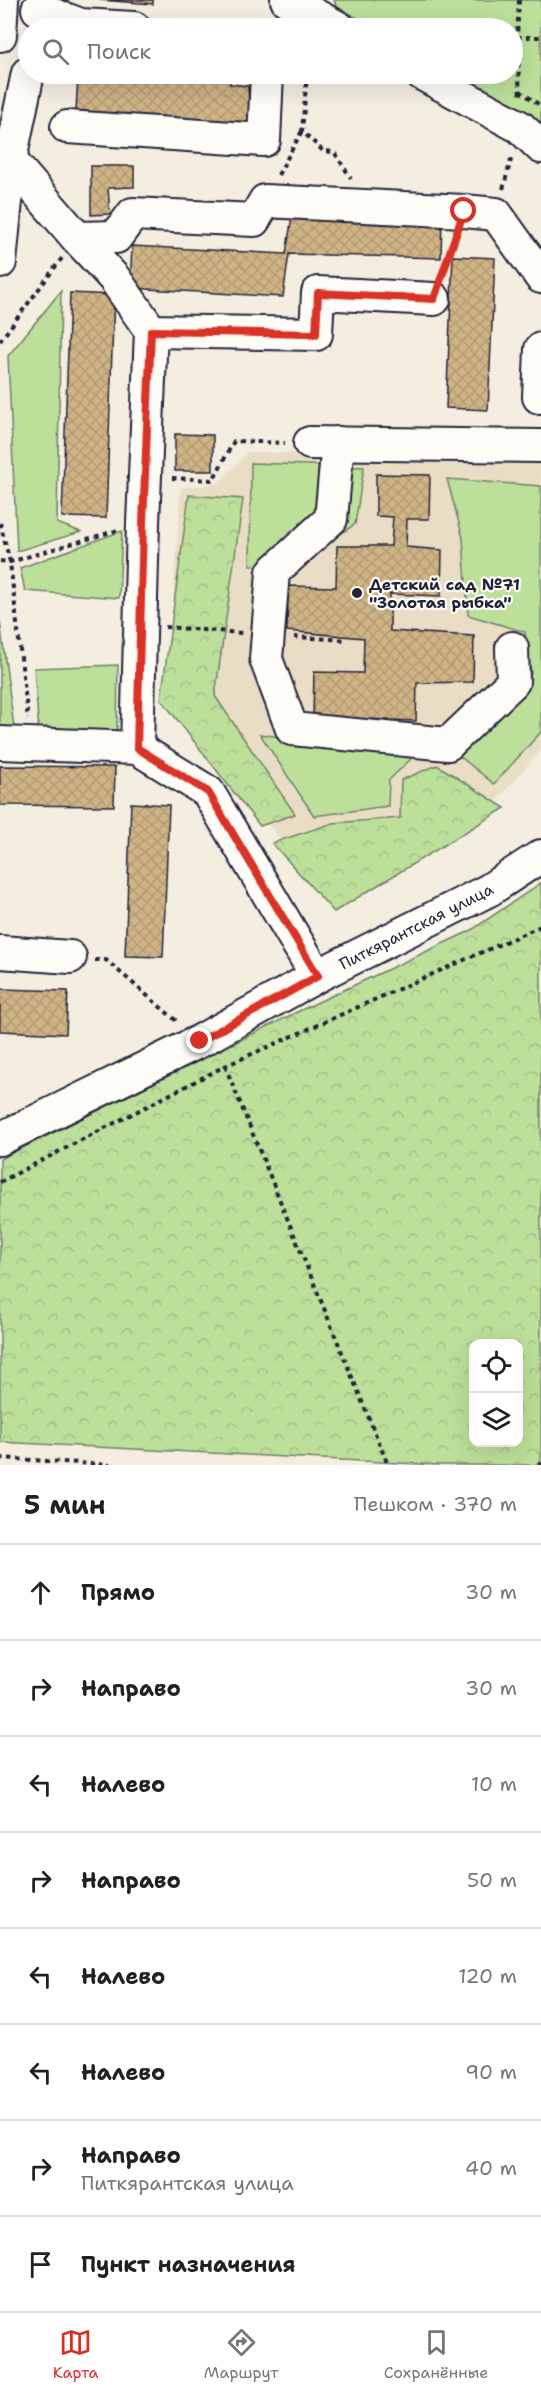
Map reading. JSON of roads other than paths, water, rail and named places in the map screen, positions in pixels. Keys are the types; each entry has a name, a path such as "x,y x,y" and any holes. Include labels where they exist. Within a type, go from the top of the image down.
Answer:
{"street":[{"path":"0,35 2,0"},
{"path":"292,1 322,18"},
{"path":"38,12 58,18"},
{"path":"0,54 18,55"},
{"path":"0,262 10,160 26,84"},
{"path":"67,127 264,140 267,84"},
{"path":"443,84 534,127"},
{"path":"10,160 114,278 151,331 137,748"},
{"path":"77,238 116,237 133,214 254,220 265,201 464,211 496,214 541,277"},
{"path":"151,331 316,334 318,293 434,299"},
{"path":"539,398 541,349"},
{"path":"512,648 513,682 448,744 292,729 266,659 273,572 331,519 324,443 541,446"},
{"path":"0,743 137,748 208,792 318,976"},
{"name":"Питкярантская улица","path":"0,1139 200,1041 318,976 489,890 541,856"},
{"path":"0,952 70,957"}],"place":[{"name":"Детский сад №71 \"Золотая рыбка\"","path":"357,593"}]}
